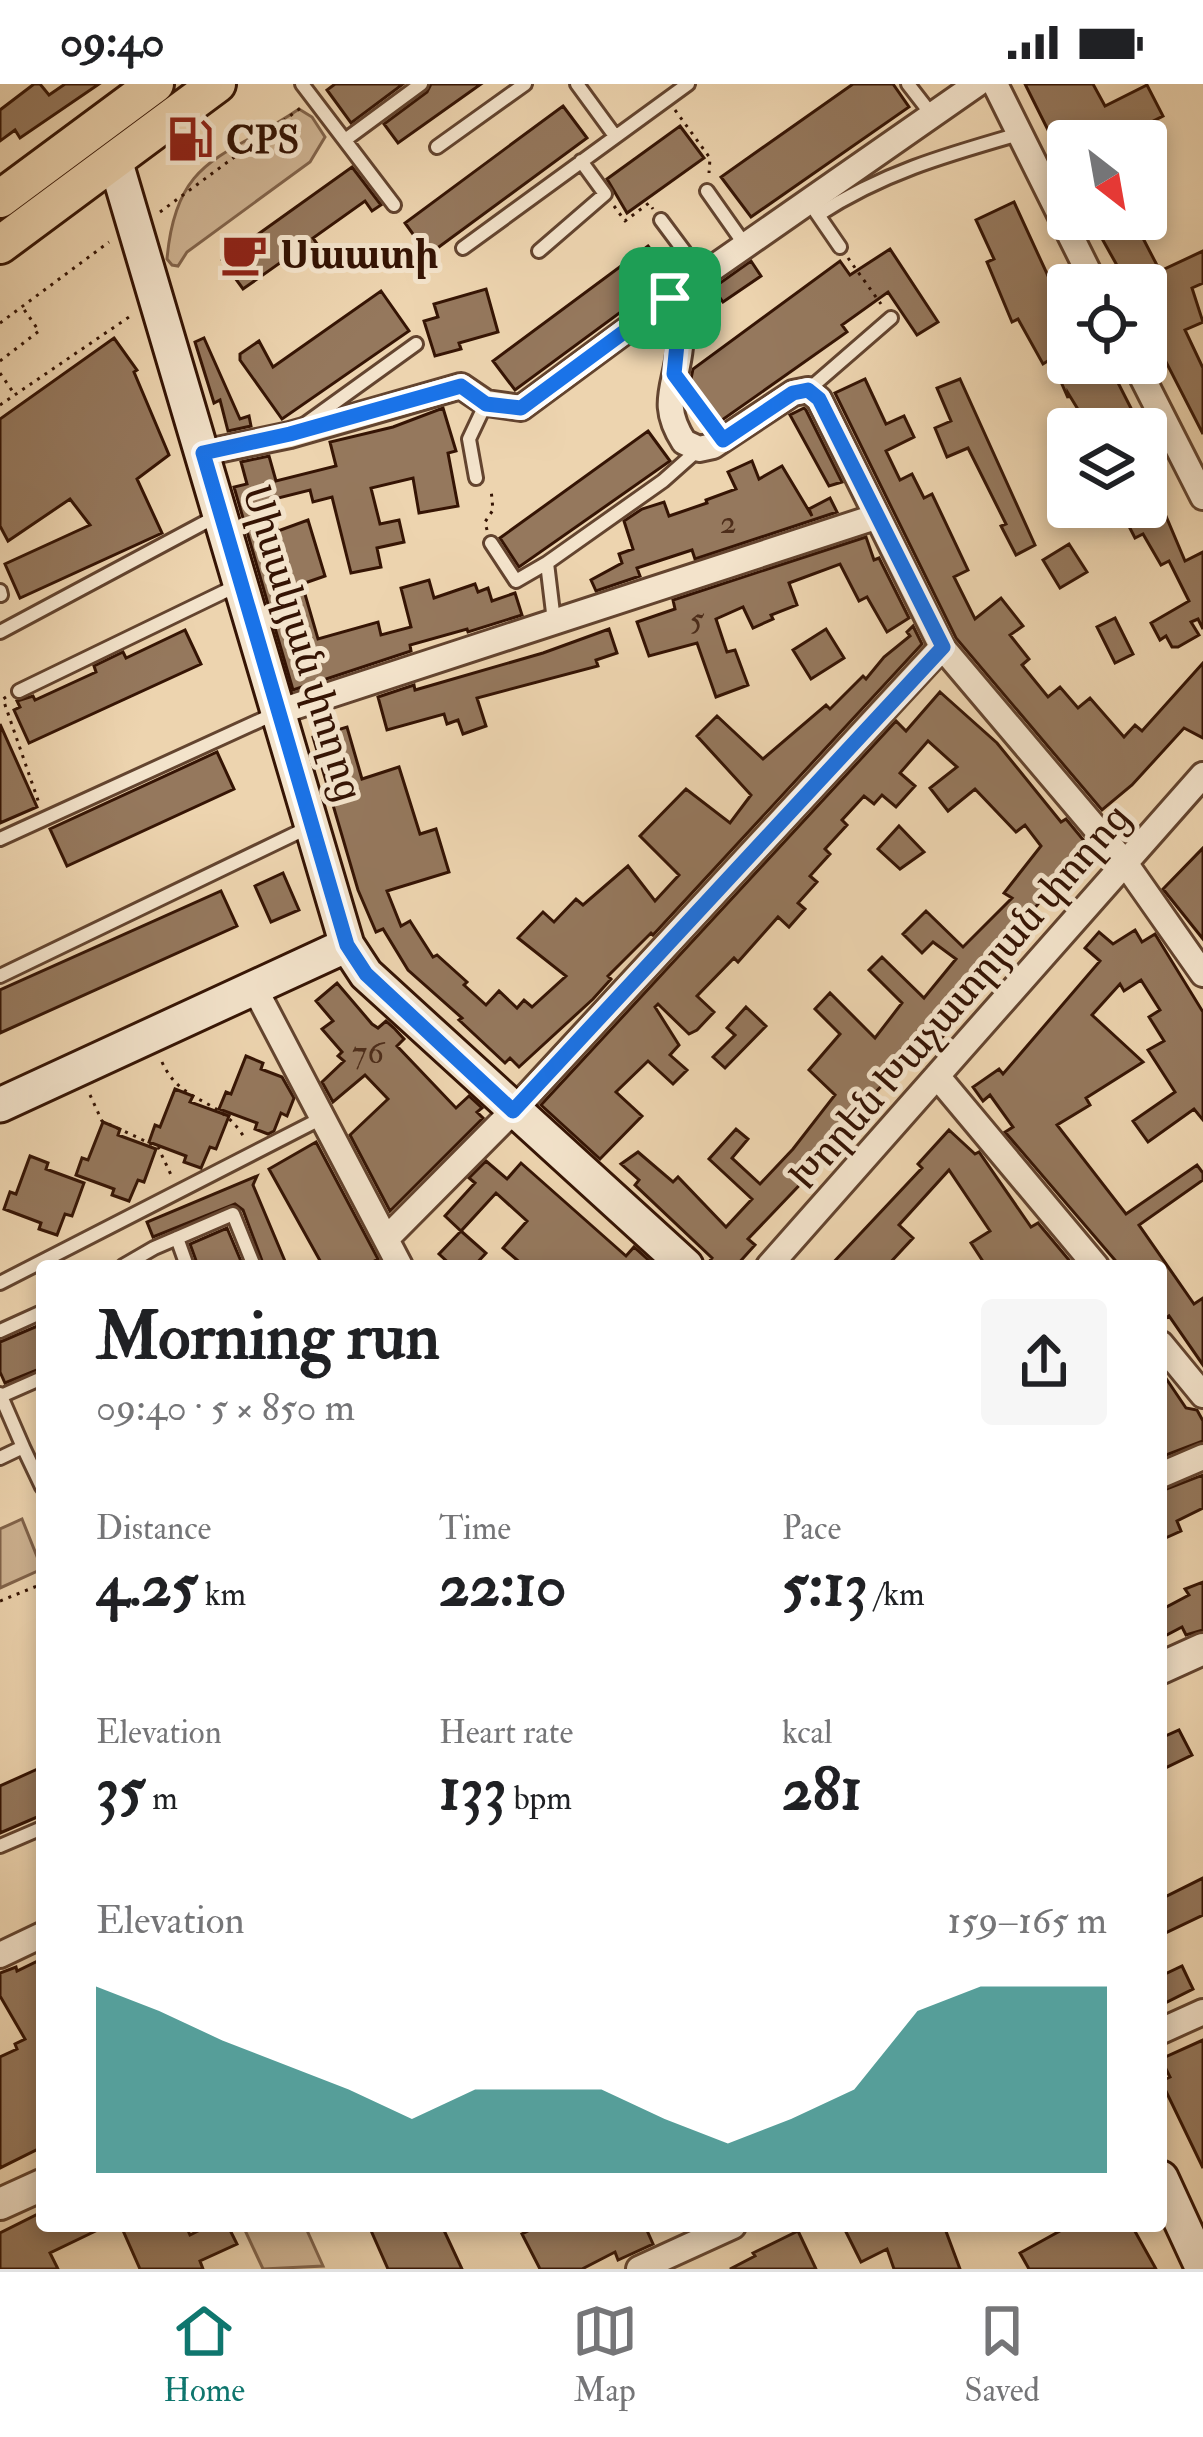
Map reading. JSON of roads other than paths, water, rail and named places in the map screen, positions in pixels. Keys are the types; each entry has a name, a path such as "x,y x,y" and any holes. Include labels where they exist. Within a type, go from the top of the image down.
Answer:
{"main road":[{"path":"0,199 155,84"},
{"path":"0,245 217,84"},
{"name":"Սիսակյան փողոց","path":"115,160 347,945"},
{"path":"3,1095 347,945 366,974 679,1260"},
{"path":"1167,2191 1203,2269"}],"street":[{"path":"203,453 461,386 486,404 521,408 745,245 813,208 977,84"},
{"path":"995,84 1085,264"},
{"path":"670,298 679,324 668,406 684,442 711,444 793,393 814,394 943,647 1125,862 1203,974"},
{"path":"1146,384 1203,497"},
{"path":"280,711 875,517"},
{"path":"386,1239 513,1111 943,647"},
{"name":"Խորեն Խաչատրյան փողոց","path":"774,1260 1203,775"},
{"path":"255,988 397,1260"},
{"path":"937,1076 1091,1260"},
{"path":"1167,1351 1203,1395"},
{"path":"1167,1472 1203,1457"},
{"path":"1167,1665 1203,1649"},
{"path":"0,1955 36,1938"},
{"path":"1167,2028 1203,2012"},
{"path":"0,2204 36,2188"},
{"path":"639,2269 720,2232"}],"lane":[{"path":"302,84 394,205"},
{"path":"345,140 421,84"},
{"path":"437,147 525,84"},
{"path":"578,84 615,136"},
{"path":"463,248 688,84"},
{"path":"908,84 932,115"},
{"path":"840,247 813,208 931,160 1019,134"},
{"path":"539,250 605,194 581,161"},
{"path":"707,190 745,245"},
{"path":"661,220 702,275"},
{"path":"814,394 891,318"},
{"path":"290,434 416,344"},
{"path":"476,478 469,439 486,404"},
{"path":"490,543 516,581 711,444"},
{"path":"0,632 221,513"},
{"path":"547,563 554,622"},
{"path":"19,691 242,583"},
{"path":"0,839 280,711"},
{"path":"0,976 314,824"},
{"path":"45,1260 323,1117"},
{"path":"135,1260 233,1214 252,1260"},
{"path":"177,1238 185,1260"},
{"path":"0,1283 36,1265"},
{"path":"0,1331 36,1315"},
{"path":"36,1380 0,1395 36,1475"},
{"path":"0,1458 23,1448"},
{"path":"0,1846 36,1831"}],"place":[{"name":"CPS","path":"190,139"},
{"name":"Սաատի","path":"244,254"}]}
